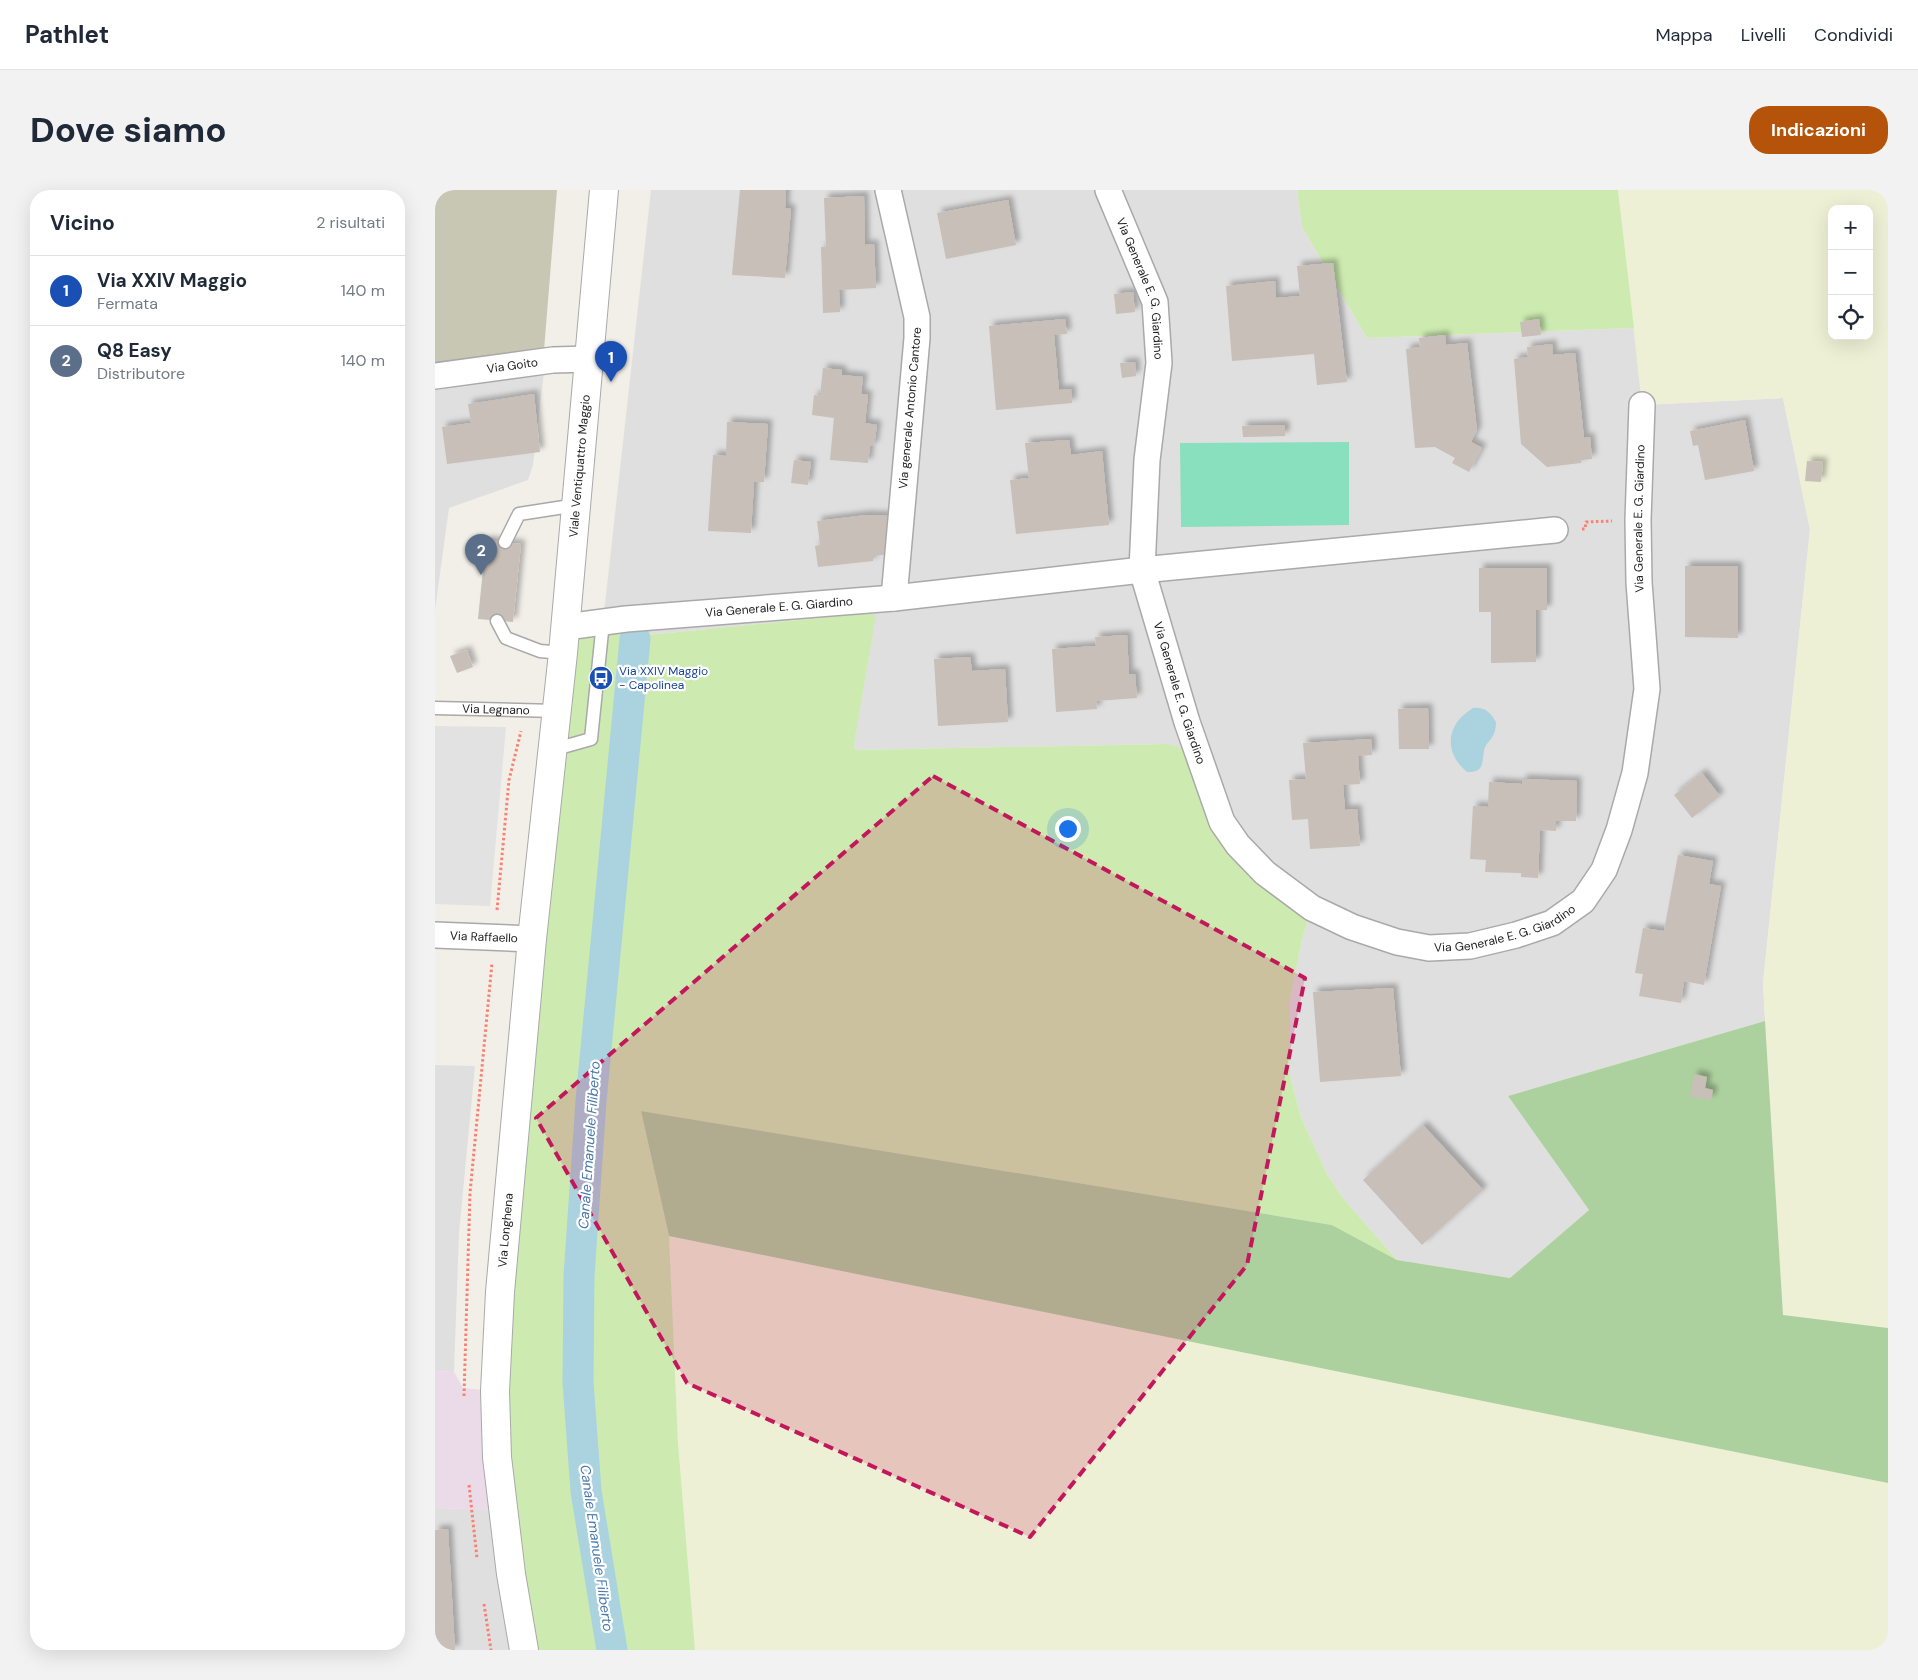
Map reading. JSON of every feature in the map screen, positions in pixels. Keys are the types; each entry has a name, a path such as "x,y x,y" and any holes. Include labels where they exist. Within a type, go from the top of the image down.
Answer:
{"street":[{"name":"Viale Ventiquattro Maggio","path":"552,750 577,506 604,190"},
{"name":"Via generale Antonio Cantore","path":"888,190 917,316 917,338 894,598"},
{"name":"Via Generale E. G. Giardino","path":"1108,190 1155,302 1159,363 1147,460 1142,570 1187,722 1222,822 1238,845 1265,873 1312,908 1352,927 1397,942 1429,948 1470,946 1515,935 1552,923 1583,901 1604,870 1619,830 1635,773 1647,689 1639,582 1638,520 1642,405"},
{"name":"Via Goito","path":"435,376 553,360 589,359"},
{"name":"Via Generale E. G. Giardino","path":"564,640 603,622 894,598 1142,570 1555,530"},
{"name":"Via Longhena","path":"524,1650 497,1457 495,1392 500,1292 532,938 552,750"},
{"name":"Via Raffaello","path":"435,935 532,938"}],"lane":[{"path":"505,542 519,514 577,506"},
{"path":"497,621 506,638 540,651 564,640"},
{"path":"552,750 591,739 603,622"},
{"name":"Via Legnano","path":"435,708 556,711"}],"path":[{"path":"1555,530 1585,529 1585,522 1638,520"},
{"path":"497,912 509,780 527,710"}],"highlighted area":[{"path":"933,776 1305,978 1247,1265 1030,1537 687,1383 536,1118"}],"shaded area":[{"path":"435,190 557,190 544,350 435,364"},
{"path":"651,190 1297,190 1302,227 1367,338 1634,328 1642,405 1783,398 1810,529 1763,983 1765,1021 1508,1096 1589,1210 1510,1278 1397,1260 1342,1197 1327,1174 1301,1117 1290,1076 1290,999 1302,940 1312,908 1265,873 1167,744 855,750 854,745 875,615 869,613 648,635 626,619 603,622"},
{"path":"1618,190 1888,190 1888,1328 1783,1316 1763,983 1810,530 1783,398 1642,405"},
{"path":"544,372 533,465 528,480 449,508 435,610 435,387"},
{"path":"435,726 506,727 490,906 435,904"},
{"path":"435,1065 475,1066 459,1233 454,1372 435,1371"},
{"path":"669,1236 1888,1483 1888,1650 695,1650 678,1443"},
{"path":"435,1371 454,1372 463,1388 495,1391 503,1510 435,1508"},
{"path":"435,1508 503,1510 524,1650 435,1650"}],"green space":[{"path":"1297,190 1618,190 1634,328 1367,338 1302,227"},
{"path":"1349,442 1349,525 1181,527 1180,443"},
{"path":"869,613 876,615 854,745 855,750 1167,744 1198,752 1222,822 1312,908 1302,940 1290,999 1290,1076 1301,1117 1327,1174 1342,1197 1397,1260 1332,1225 641,1111 669,1236 678,1443 695,1650 524,1650 497,1457 566,627 626,619 648,635"},
{"path":"1765,1021 1783,1315 1888,1328 1888,1483 669,1236 641,1111 1332,1225 1397,1260 1510,1278 1589,1210 1508,1096"}],"water":[{"path":"1473,708 1481,708 1489,713 1496,722 1496,728 1485,747 1481,766 1477,771 1467,772 1454,756 1451,738 1457,722"}],"building":[{"path":"740,190 786,190 785,208 791,209 785,278 732,275"},
{"path":"864,196 865,245 874,244 876,288 839,290 840,312 823,313 821,247 826,247 824,198"},
{"path":"1008,200 1016,245 946,259 937,213"},
{"path":"1333,263 1347,382 1317,385 1314,354 1232,361 1226,286 1275,281 1276,298 1300,296 1297,266"},
{"path":"1133,292 1135,312 1116,314 1114,294"},
{"path":"1065,319 1067,334 1054,335 1059,390 1071,389 1072,403 996,410 989,326"},
{"path":"1539,319 1541,335 1522,337 1520,322"},
{"path":"1445,335 1446,345 1467,343 1477,430 1471,442 1482,448 1469,472 1452,463 1455,458 1435,447 1415,448 1406,349 1420,347 1419,338"},
{"path":"1552,344 1553,355 1575,353 1584,438 1590,437 1592,459 1581,460 1581,463 1547,467 1521,444 1514,359 1528,357 1527,347"},
{"path":"1135,362 1136,376 1122,378 1120,363"},
{"path":"823,368 842,370 842,375 863,377 861,394 868,395 865,423 877,425 874,446 870,446 868,463 830,460 834,418 812,415 814,395 820,396"},
{"path":"534,394 540,452 447,464 442,427 471,423 468,404"},
{"path":"1745,420 1754,471 1705,480 1698,445 1693,446 1690,431"},
{"path":"727,422 768,424 764,482 754,482 751,533 708,531 713,455 726,456"},
{"path":"1285,425 1285,436 1243,437 1242,426"},
{"path":"1069,440 1071,455 1102,451 1109,525 1016,534 1010,480 1029,478 1025,443"},
{"path":"794,460 811,462 808,485 791,483"},
{"path":"1807,461 1823,462 1821,482 1805,481"},
{"path":"866,515 893,516 893,554 873,556 873,561 818,567 815,546 820,545 817,521"},
{"path":"486,540 521,544 513,622 478,619"},
{"path":"1685,566 1738,566 1738,638 1685,637"},
{"path":"1479,568 1547,568 1547,610 1536,610 1536,662 1491,663 1491,612 1479,612"},
{"path":"1127,635 1129,674 1135,674 1137,698 1096,701 1097,709 1056,712 1052,649 1096,646 1095,637"},
{"path":"467,650 473,667 457,673 450,656"},
{"path":"970,657 972,671 1005,669 1008,722 938,726 934,659"},
{"path":"1428,708 1429,749 1399,749 1398,709"},
{"path":"1371,739 1372,755 1358,756 1360,784 1343,785 1345,810 1357,809 1360,846 1310,849 1308,819 1292,820 1289,780 1306,779 1303,743"},
{"path":"1702,773 1720,796 1692,818 1674,795"},
{"path":"1522,779 1577,781 1576,821 1556,821 1556,831 1540,830 1538,878 1521,877 1521,873 1485,872 1486,860 1470,859 1473,806 1488,807 1489,782 1522,784"},
{"path":"1678,855 1713,861 1709,884 1721,886 1704,985 1684,981 1681,1003 1639,996 1643,974 1635,973 1643,928 1664,931"},
{"path":"1393,988 1401,1076 1320,1082 1313,992"},
{"path":"1694,1074 1707,1077 1705,1088 1713,1090 1711,1100 1690,1096"},
{"path":"1423,1125 1483,1190 1422,1245 1363,1180"},
{"path":"448,1529 455,1650 435,1650 435,1530"}],"waterway":[{"name":"Canale Emanuele Filiberto","path":"612,1650 586,1491 578,1382 579,1276 591,1101 635,639"}],"place":[{"name":"Via XXIV Maggio","path":"611,382"},
{"name":"Q8 Easy","path":"481,575"},
{"name":"Via XXIV Maggio - Capolinea","path":"601,678"}]}
